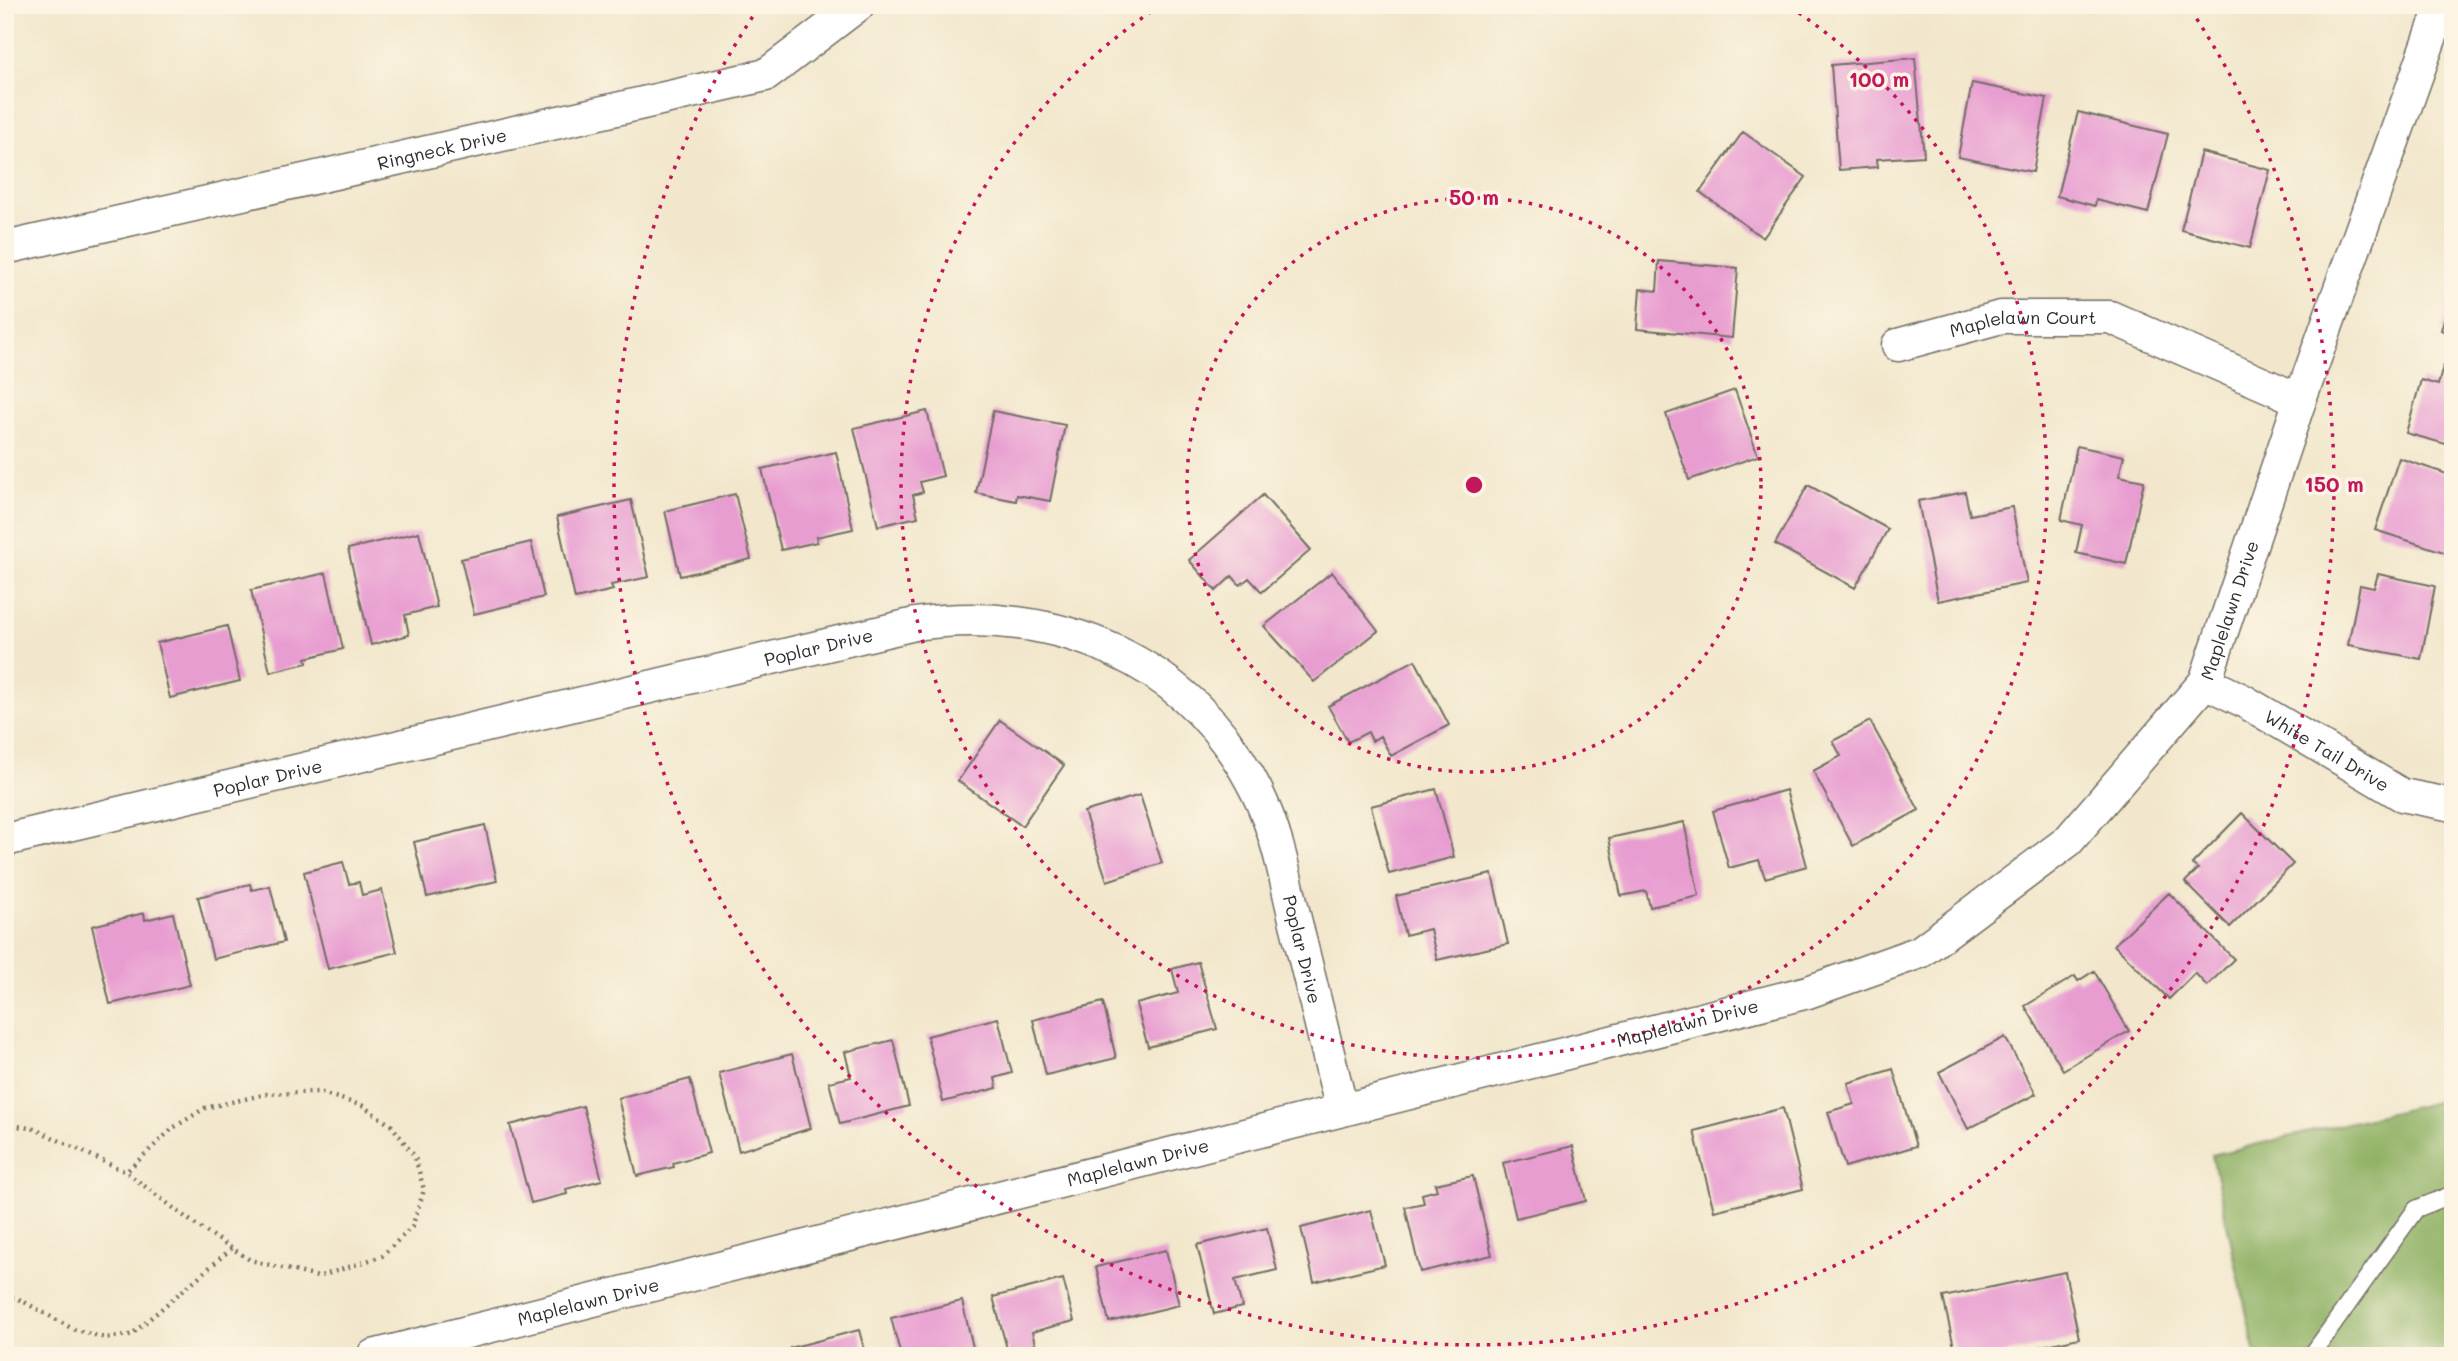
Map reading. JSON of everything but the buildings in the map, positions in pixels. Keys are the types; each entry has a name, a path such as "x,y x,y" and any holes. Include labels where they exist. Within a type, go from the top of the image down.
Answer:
{"street":[{"name":"Ringneck Drive","path":"5,248 766,75 858,5"},
{"name":"Maplelawn Drive","path":"373,1356 1808,992 1920,952 2068,841 2205,682 2300,400 2442,5"},
{"name":"Maplelawn Court","path":"1898,345 2001,317 2110,317 2300,400"},
{"name":"Poplar Drive","path":"5,841 915,624 988,619 1062,630 1126,656 1176,690 1201,713 1244,767 1275,838 1342,1110"},
{"name":"White Tail Drive","path":"2205,682 2244,701 2402,795 2453,805"}],"lane":[{"path":"2311,1356 2416,1209 2453,1194"}],"path":[{"path":"5,907 8,891"},
{"path":"5,1124 35,1129 126,1172 250,1260 318,1276 382,1256 412,1227 424,1190 415,1157 392,1126 363,1106 319,1092 267,1094 205,1108 173,1128 126,1172"},
{"path":"5,1297 17,1298 73,1329 105,1338 131,1335 232,1248"}],"green space":[{"path":"2453,1098 2453,1356 2256,1356 2212,1155"}]}
